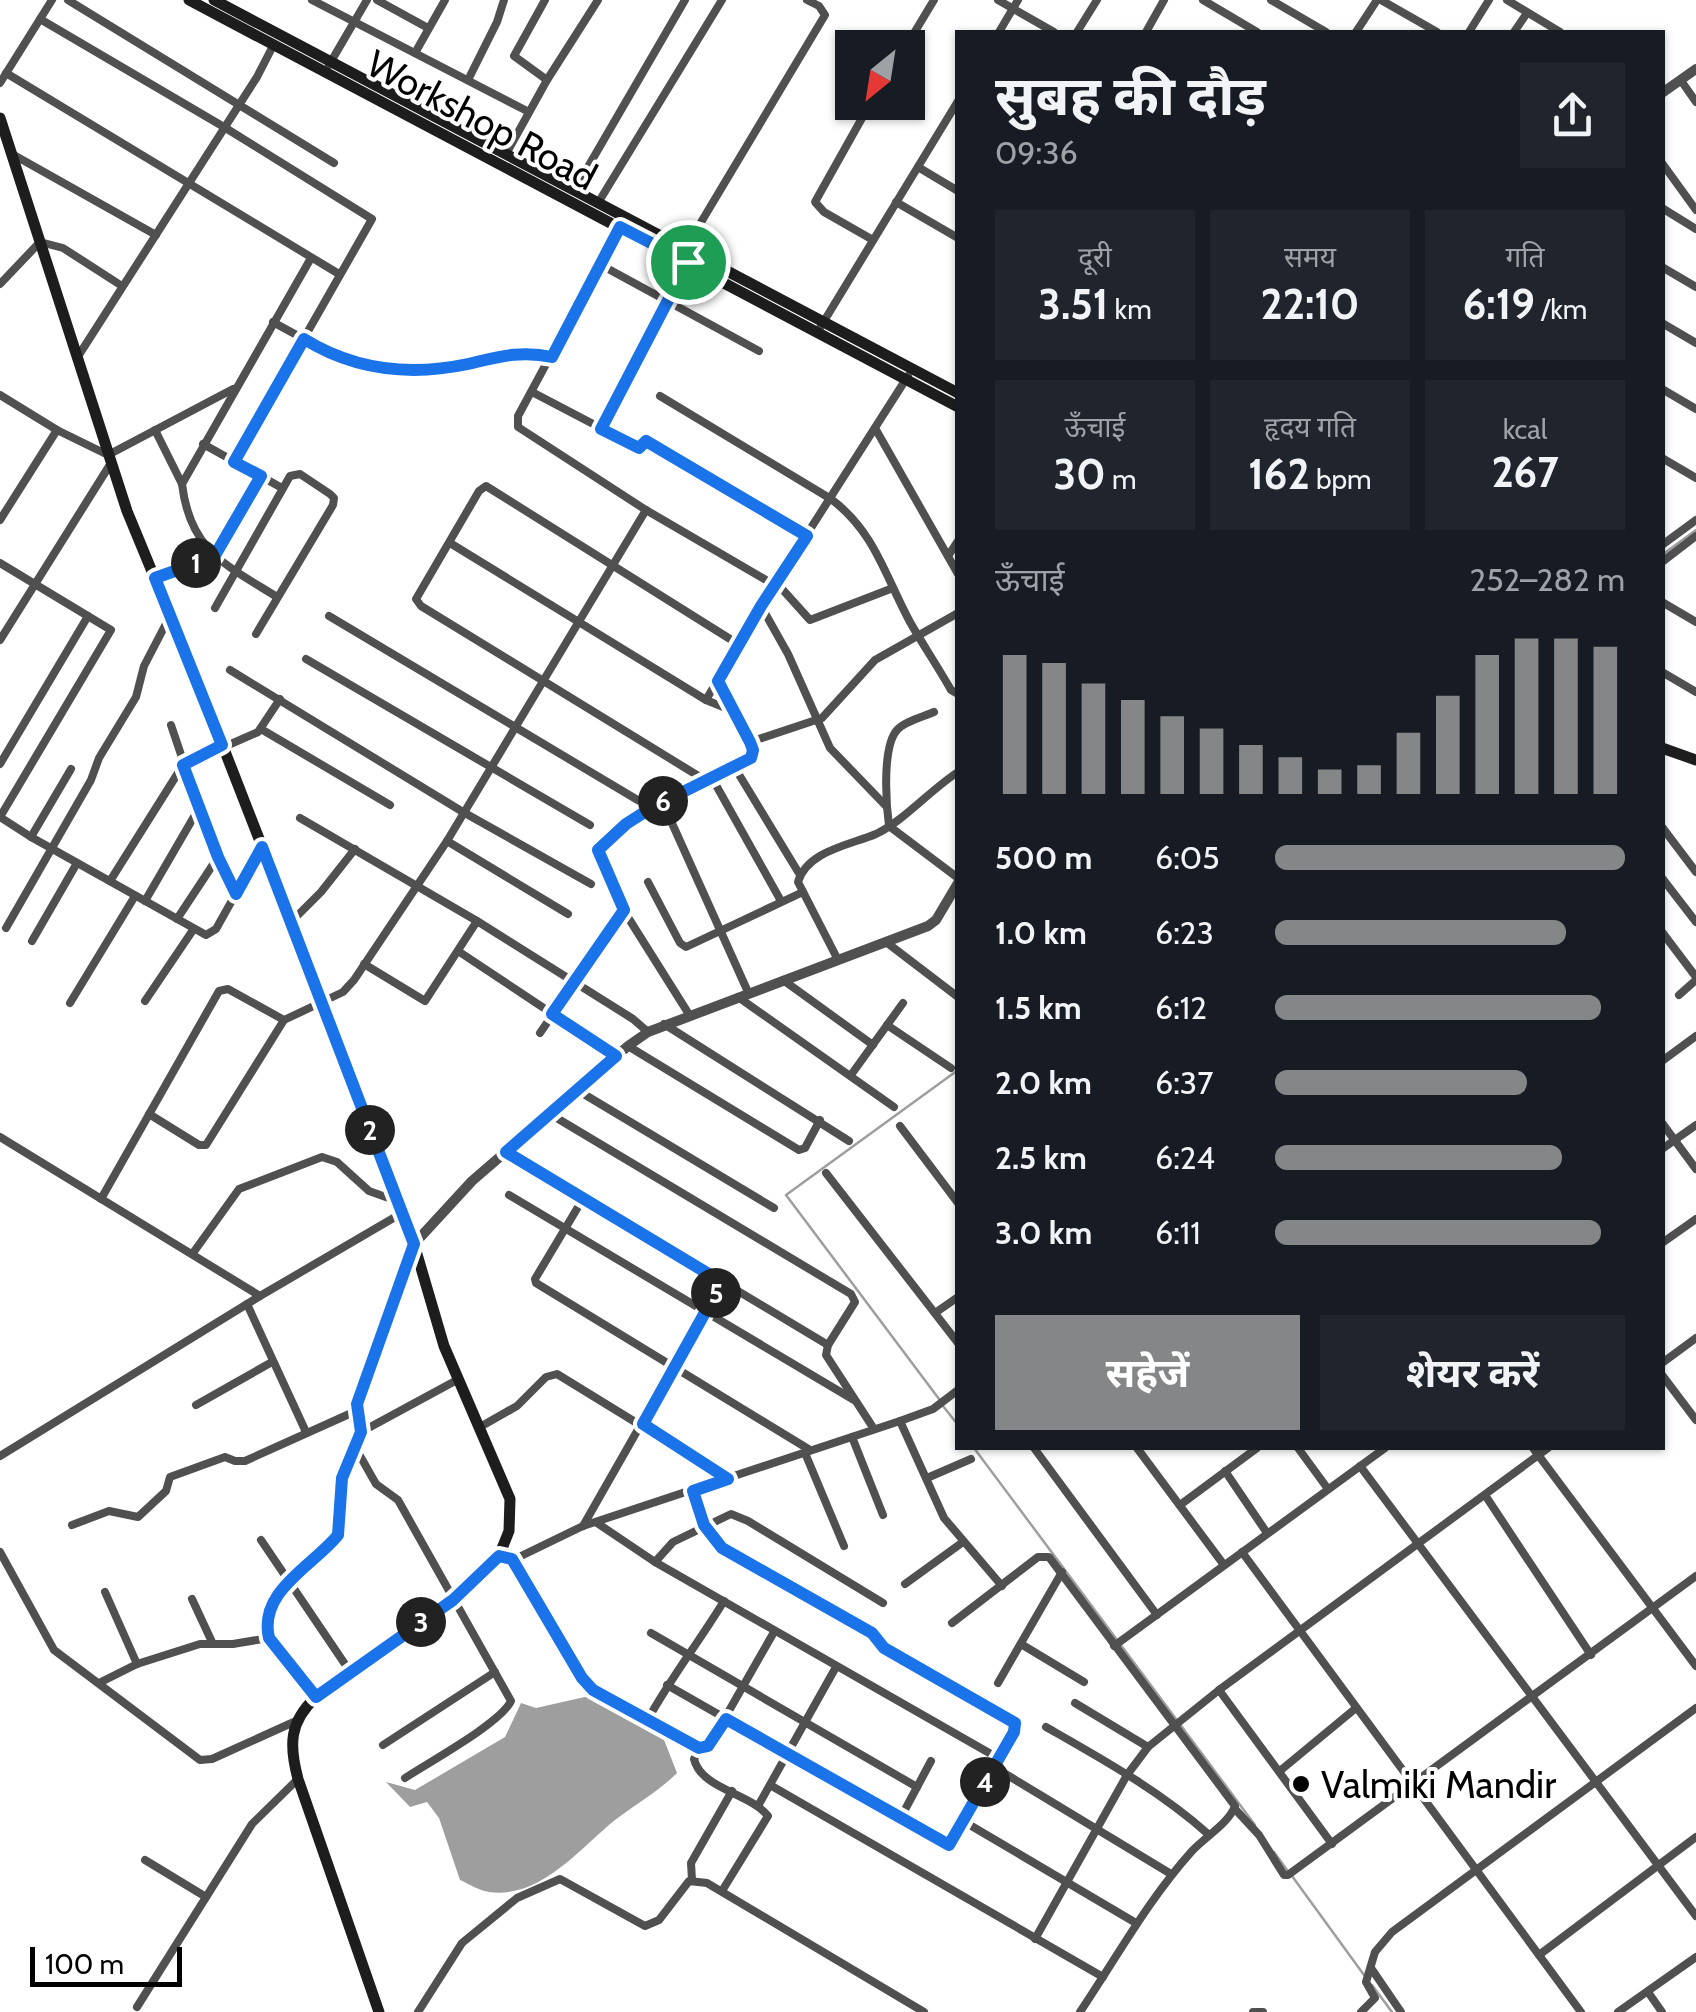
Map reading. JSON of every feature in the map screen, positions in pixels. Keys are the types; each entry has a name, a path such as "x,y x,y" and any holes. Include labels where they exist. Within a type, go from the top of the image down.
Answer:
{"main road":[{"name":"Workshop Road","path":"190,0 506,154 909,373 955,405"},
{"name":"Workshop Road","path":"214,0 620,227 687,255"},
{"path":"0,118 110,459 414,1244 421,1277 457,1380 510,1498 505,1557 453,1600 316,1697 296,1720 291,1746 298,1779 379,2012"},
{"name":"Workshop Road","path":"909,373 955,391"},
{"path":"1665,749 1696,760"}],"street":[{"path":"0,82 52,0"},
{"path":"68,0 334,163"},
{"path":"312,0 529,112"},
{"path":"328,67 366,0"},
{"path":"378,0 428,28"},
{"path":"414,53 444,0"},
{"path":"468,80 504,0"},
{"path":"545,0 514,56 547,80"},
{"path":"506,154 598,0"},
{"path":"574,191 685,0"},
{"path":"598,203 722,0"},
{"path":"601,429 668,302 687,255 825,15 808,0"},
{"path":"916,30 934,0"},
{"path":"998,0 1016,4 1051,30"},
{"path":"1079,30 1097,0"},
{"path":"1147,30 1164,0"},
{"path":"1203,0 1254,30"},
{"path":"1271,0 1323,30"},
{"path":"1357,30 1379,0 1433,30"},
{"path":"1470,30 1489,0"},
{"path":"1507,0 1557,30"},
{"path":"1000,30 1016,4"},
{"path":"1515,30 1527,12"},
{"path":"40,19 372,219 234,462"},
{"path":"76,359 241,103 274,44"},
{"path":"1665,91 1696,69"},
{"path":"6,73 339,274"},
{"path":"1682,82 1696,102"},
{"path":"821,326 955,106"},
{"path":"861,120 816,202 824,212 873,240"},
{"path":"10,153 156,236"},
{"path":"1665,166 1696,210"},
{"path":"918,167 955,189"},
{"path":"896,202 955,234"},
{"path":"1665,210 1696,229"},
{"path":"620,227 518,416 518,427 646,510 789,595 812,621 894,588"},
{"path":"0,284 40,242 62,248 122,286"},
{"path":"182,484 311,258"},
{"path":"0,263 12,271"},
{"path":"601,265 759,351"},
{"path":"1665,269 1696,287"},
{"path":"273,322 336,357 401,371 440,369 520,352 552,357"},
{"path":"1665,325 1696,343"},
{"path":"706,700 909,373"},
{"path":"0,640 110,459 234,388"},
{"path":"1665,391 1696,410"},
{"path":"532,392 639,448 646,441 807,536"},
{"path":"660,396 831,499 855,518 918,634 955,692"},
{"path":"1,398 110,459"},
{"path":"875,428 955,569"},
{"path":"0,520 57,430"},
{"path":"155,430 182,484 204,546 214,557 278,598"},
{"path":"203,444 282,488"},
{"path":"1665,460 1696,478"},
{"path":"215,608 294,473 334,498 256,634"},
{"path":"155,578 214,557 261,476"},
{"path":"738,644 486,486 479,491 418,594 418,602 708,779 781,901"},
{"path":"149,1114 206,1145 284,1020 344,992 447,841 646,510"},
{"path":"1665,542 1696,520"},
{"path":"1665,534 1672,538"},
{"path":"1665,560 1696,536"},
{"path":"450,543 576,623 706,700 733,711"},
{"path":"1685,545 1696,551"},
{"path":"948,556 955,546"},
{"path":"0,563 111,630 0,817 206,935 211,934 262,847"},
{"path":"1665,604 1696,622"},
{"path":"761,606 836,757 886,806"},
{"path":"750,742 827,714 874,660 955,615"},
{"path":"0,764 88,616"},
{"path":"6,928 91,780 98,758 132,706 144,666 170,616"},
{"path":"328,616 651,808"},
{"path":"306,658 590,824"},
{"path":"230,670 462,812 591,884"},
{"path":"1665,674 1696,692"},
{"path":"690,1016 624,910 598,850 626,824 662,801 751,758 750,742 718,681"},
{"path":"110,880 183,765 261,729 280,700"},
{"path":"934,712 903,726 892,739 886,806 889,826 955,879"},
{"path":"171,726 199,808 236,894"},
{"path":"261,729 390,805"},
{"path":"735,768 800,876"},
{"path":"31,838 70,769"},
{"path":"838,960 798,882 800,876 811,862 889,826 955,774"},
{"path":"662,801 743,995 894,1107"},
{"path":"145,901 199,808"},
{"path":"300,818 478,921 648,1032"},
{"path":"1665,832 1696,872"},
{"path":"447,841 568,914"},
{"path":"292,922 355,850"},
{"path":"1689,863 1696,850"},
{"path":"177,919 218,857"},
{"path":"32,941 77,863"},
{"path":"648,882 682,946 690,946 803,892"},
{"path":"1665,882 1696,922"},
{"path":"316,1697 269,1638 268,1616 288,1581 338,1535 342,1478 361,1432 356,1411 414,1244 472,1181 648,1032 936,920 955,886"},
{"path":"70,1003 135,896"},
{"path":"540,1032 624,910"},
{"path":"364,964 425,1001 478,921"},
{"path":"145,1001 193,930"},
{"path":"1665,936 1696,979 1679,995"},
{"path":"886,942 955,995"},
{"path":"458,951 616,1056"},
{"path":"783,980 873,1045"},
{"path":"102,1199 222,989 284,1020"},
{"path":"851,1075 903,1003"},
{"path":"664,1024 849,1142"},
{"path":"887,1025 951,1068"},
{"path":"1665,1059 1696,1036"},
{"path":"628,1046 800,1150 805,1148 820,1120"},
{"path":"577,1090 774,1208"},
{"path":"550,1114 851,1294 854,1306 828,1345 828,1360 874,1430"},
{"path":"1665,1148 1696,1125"},
{"path":"900,1126 955,1199"},
{"path":"1665,1127 1696,1169"},
{"path":"0,1137 260,1296"},
{"path":"506,1152 828,1345"},
{"path":"0,1456 400,1207 370,1191 337,1162 322,1157 239,1189 193,1252"},
{"path":"826,1173 955,1340"},
{"path":"509,1195 858,1403"},
{"path":"584,1197 536,1282 808,1452 844,1546"},
{"path":"1665,1241 1696,1218"},
{"path":"584,1526 722,1282"},
{"path":"935,1313 955,1300"},
{"path":"247,1304 306,1432"},
{"path":"1665,1361 1696,1338"},
{"path":"196,1405 272,1362"},
{"path":"480,1428 517,1406 546,1377 557,1374 728,1479"},
{"path":"1665,1379 1696,1420"},
{"path":"361,1432 457,1380"},
{"path":"774,1632 726,1719 708,1746 699,1748 586,1683 505,1557 584,1526 900,1421 942,1403 955,1392"},
{"path":"72,1525 109,1512 138,1517 165,1493 169,1478 225,1457 245,1461 356,1411"},
{"path":"900,1421 944,1518 1002,1586"},
{"path":"852,1437 883,1514"},
{"path":"356,1447 376,1484 398,1500 510,1699 510,1706 405,1778"},
{"path":"1035,1450 1157,1615"},
{"path":"1138,1450 1224,1565"},
{"path":"1180,1506 1254,1450"},
{"path":"1299,1450 1328,1489"},
{"path":"1366,1450 1372,1458"},
{"path":"1117,1644 1382,1450"},
{"path":"1035,1939 1127,1775 1148,1747 1299,1630 1485,1495 1536,1451 1696,1666"},
{"path":"927,1478 971,1459"},
{"path":"1360,1466 1696,1916"},
{"path":"1225,1471 1268,1533"},
{"path":"667,1686 947,1845 1016,1727 1012,1719 888,1650 872,1633 716,1542 704,1525 693,1491"},
{"path":"1485,1495 1590,1655"},
{"path":"655,1562 673,1542 704,1525 728,1515 741,1517 884,1603"},
{"path":"597,1523 655,1562 996,1763 1171,1874"},
{"path":"261,1540 351,1674"},
{"path":"905,1584 964,1542"},
{"path":"0,1552 48,1643 204,1761 296,1720"},
{"path":"1242,1552 1580,2012"},
{"path":"952,1624 1041,1555 1051,1559 1176,1722 1235,1809 1247,1818 1284,1875 1534,1698 1696,1576"},
{"path":"998,1683 1062,1572"},
{"path":"104,1592 137,1664"},
{"path":"192,1599 212,1642"},
{"path":"647,1720 724,1601"},
{"path":"651,1633 917,1787"},
{"path":"99,1683 137,1664 212,1642 233,1644 269,1638"},
{"path":"1021,1644 1084,1682"},
{"path":"758,1806 836,1667"},
{"path":"383,1746 495,1672"},
{"path":"1219,1690 1332,1844"},
{"path":"1075,1703 1148,1747"},
{"path":"1280,1770 1356,1708"},
{"path":"1360,2012 1376,1998 1368,1980 1375,1952 1387,1936 1696,1708"},
{"path":"1046,1727 1127,1775 1186,1814 1208,1834"},
{"path":"699,1748 694,1759 696,1769 758,1806 767,1818 722,1891"},
{"path":"900,1819 931,1761"},
{"path":"137,2008 252,1824 298,1779"},
{"path":"770,1785 1103,1977"},
{"path":"692,1880 691,1864 732,1791"},
{"path":"1080,2012 1171,1874 1235,1809"},
{"path":"964,1821 1136,1923"},
{"path":"1539,1955 1696,1837"},
{"path":"145,1860 206,1897"},
{"path":"418,2012 457,1948 517,1898 560,1880 638,1923 650,1925 659,1920 692,1880 722,1891 924,2012"},
{"path":"1618,2012 1696,1957"},
{"path":"1371,1968 1401,2012"},
{"path":"1648,1992 1662,2012"},
{"path":"1253,2012 1264,2012"}],"shaded area":[{"path":"589,1696 661,1732 677,1773 558,1869 526,1888 486,1891 460,1880 439,1818 427,1802 410,1807 386,1782 415,1790 505,1737 521,1703 536,1708"}],"waterway":[{"path":"1665,553 1696,530"},
{"path":"939,1399 786,1195 955,1072"},
{"path":"943,1406 955,1421"},
{"path":"975,1450 1255,1825"},
{"path":"1274,1852 1287,1870"},
{"path":"1292,1876 1364,1975"},
{"path":"1372,1985 1392,2012"}],"place":[{"name":"Valmiki Mandir","path":"1301,1784"}],"route":[{"path":"620,227 688,262 601,429 639,448 646,441 807,536 718,681 754,754 747,763 651,808 598,850 624,910 552,1014 616,1056 506,1152 722,1282 643,1424 728,1479 693,1491 704,1525 716,1542 872,1633 884,1648 1015,1723 1014,1732 949,1845 726,1719 708,1746 699,1748 593,1690 582,1678 512,1559 499,1556 453,1600 316,1697 267,1631 270,1609 282,1589 338,1535 342,1522 342,1478 361,1432 357,1404 414,1244 262,847 236,894 218,857 183,765 222,745 155,578 214,557 261,476 234,462 304,339 336,357 401,371 440,369 520,352 552,357 620,227"}]}
